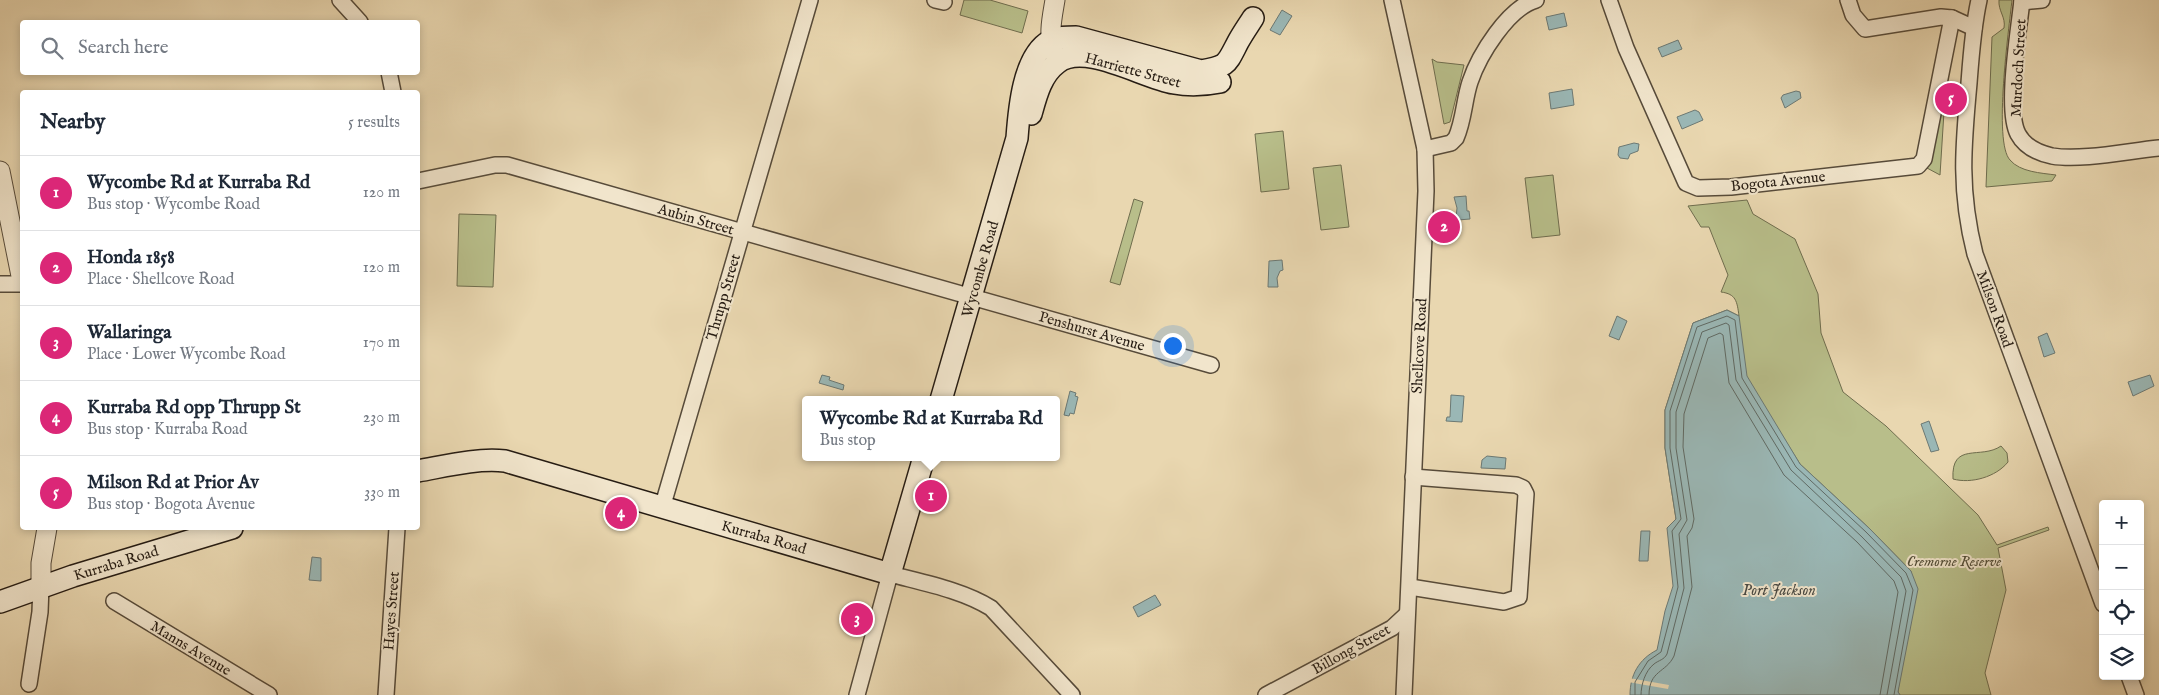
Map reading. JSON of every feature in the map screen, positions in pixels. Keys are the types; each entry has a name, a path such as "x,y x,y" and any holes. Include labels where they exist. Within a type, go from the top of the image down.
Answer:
{"main road":[{"name":"Harriette Street","path":"1050,41 1063,37 1088,39 1201,71 1218,68 1232,59 1238,42 1255,9"},
{"name":"Harriette Street","path":"1057,63 1067,58 1084,56 1175,84 1202,85 1224,81 1243,68 1252,44 1255,9"},
{"name":"Wycombe Road","path":"942,396 1017,138 1019,110 1031,64 1038,50 1050,41"},
{"name":"Wycombe Road","path":"1017,138 1029,118 1038,88 1057,63"},
{"name":"Kurraba Road","path":"420,471 476,462 505,461 890,574"},
{"path":"890,574 923,461"},
{"name":"Kurraba Road","path":"0,602 40,586 225,530"}],"street":[{"path":"340,0 358,20"},
{"name":"Thrupp Street","path":"662,508 810,0"},
{"path":"1055,0 1050,41 1057,63"},
{"name":"Shellcove Road","path":"1392,0 1426,149 1410,587 1404,695"},
{"path":"1426,149 1451,143 1456,138 1471,79 1500,26 1512,13 1536,0"},
{"name":"Bogota Avenue","path":"1609,0 1626,48 1686,183 1698,188 1741,186 1918,166 1924,159 1952,18"},
{"path":"1848,0 1856,21 1865,29 1933,18 1952,18 1974,28"},
{"name":"Milson Road","path":"1979,0 1974,28 1962,160 1968,227 1978,262 2099,593"},
{"path":"2022,1 2042,0"},
{"name":"Murdoch Street","path":"2022,1 2013,97 2014,122 2022,141 2041,153 2067,157 2159,148"},
{"path":"390,75 393,90"},
{"name":"Aubin Street","path":"420,181 495,165 507,165 972,298"},
{"path":"0,171 20,272"},
{"path":"0,284 20,282"},
{"name":"Penshurst Avenue","path":"972,298 1211,365"},
{"path":"1410,587 1504,602 1519,597 1526,494 1523,488 1516,485 1413,477"},
{"path":"29,684 40,612 41,555 47,530"},
{"name":"Hayes Street","path":"386,695 397,530"},
{"path":"856,695 890,574"},
{"name":"Kurraba Road","path":"890,574 971,598 991,608 1072,695"},
{"name":"Manns Avenue","path":"114,601 269,695"},
{"name":"Billong Street","path":"1266,695 1392,628 1407,614"},
{"path":"2130,680 2136,695"}],"green space":[{"path":"964,0 990,0 1028,11 1022,33 960,15"},
{"path":"1999,0 2012,0 2002,109 2005,149 2014,164 2031,171 2056,175 2052,181 1986,187 1992,37 2004,28"},
{"path":"1432,59 1437,62 1464,65 1450,122 1444,124"},
{"path":"1945,96 1940,175 1927,168 1940,109"},
{"path":"1283,131 1289,189 1261,192 1255,134"},
{"path":"1341,165 1349,227 1321,230 1313,168"},
{"path":"1553,175 1560,235 1532,238 1525,178"},
{"path":"1134,199 1143,202 1120,285 1110,282"},
{"name":"Cremorne Reserve","path":"1747,200 1753,214 1795,239 1818,294 1821,333 1843,392 1886,426 1978,515 1997,545 2048,527 2049,530 1998,548 2006,590 1985,673 1991,695 1900,695 1898,692 1911,571 1870,529 1800,464 1775,424 1667,528 1676,519 1665,448 1665,410 1693,323 1727,310 1739,316 1735,299 1730,294 1721,292 1728,275 1709,227 1701,227 1688,206"},
{"path":"459,214 496,215 493,287 457,286"},
{"path":"2001,446 2007,453 2008,462 1997,472 1975,480 1953,479 1954,467 1957,460 1962,456 1993,450"}],"water":[{"path":"1282,10 1292,16 1280,35 1270,30"},
{"path":"1564,13 1567,26 1549,30 1546,17"},
{"path":"1678,40 1682,49 1662,57 1658,48"},
{"path":"1572,89 1574,105 1551,109 1549,93"},
{"path":"1796,91 1800,92 1801,98 1785,108 1781,98 1783,95"},
{"path":"1695,110 1699,112 1703,120 1682,129 1677,117"},
{"path":"1634,143 1639,144 1638,151 1630,154 1628,159 1620,158 1618,155 1619,147"},
{"path":"1466,196 1467,211 1469,211 1470,219 1458,220 1456,218 1457,208 1454,197"},
{"path":"1282,260 1283,270 1280,271 1277,278 1278,287 1268,287 1269,261"},
{"name":"Port Jackson","path":"1727,310 1739,316 1747,376 1800,464 1870,529 1911,571 1918,589 1898,692 1900,695 1630,695 1630,688 1637,668 1645,658 1657,650 1665,611 1673,586 1667,528 1676,519 1665,448 1665,410 1693,323"},
{"path":"1617,316 1627,321 1619,340 1609,336"},
{"path":"2047,333 2055,353 2044,357 2038,337"},
{"path":"822,375 830,377 829,380 844,385 843,390 819,383"},
{"path":"2150,375 2154,386 2133,396 2128,382"},
{"path":"1070,391 1076,393 1075,396 1078,397 1074,414 1070,413 1069,416 1064,415"},
{"path":"1451,395 1464,396 1462,422 1446,421 1447,417 1450,417"},
{"path":"1929,421 1939,450 1931,452 1921,424"},
{"path":"1487,456 1506,458 1505,469 1481,468 1482,460"},
{"path":"1641,531 1650,531 1648,561 1639,561"},
{"path":"312,557 321,558 321,581 309,580"},
{"path":"1155,595 1161,605 1138,617 1133,607"}],"pier":[{"path":"1629,678 1669,685 1668,689 1628,682"}],"place":[{"name":"Milson Rd at Prior Av","path":"1951,99"},
{"name":"Honda 1858","path":"1444,227"},
{"name":"Wycombe Rd at Kurraba Rd","path":"931,496"},
{"name":"Kurraba Rd opp Thrupp St","path":"621,513"},
{"name":"Wallaringa","path":"857,619"}]}
